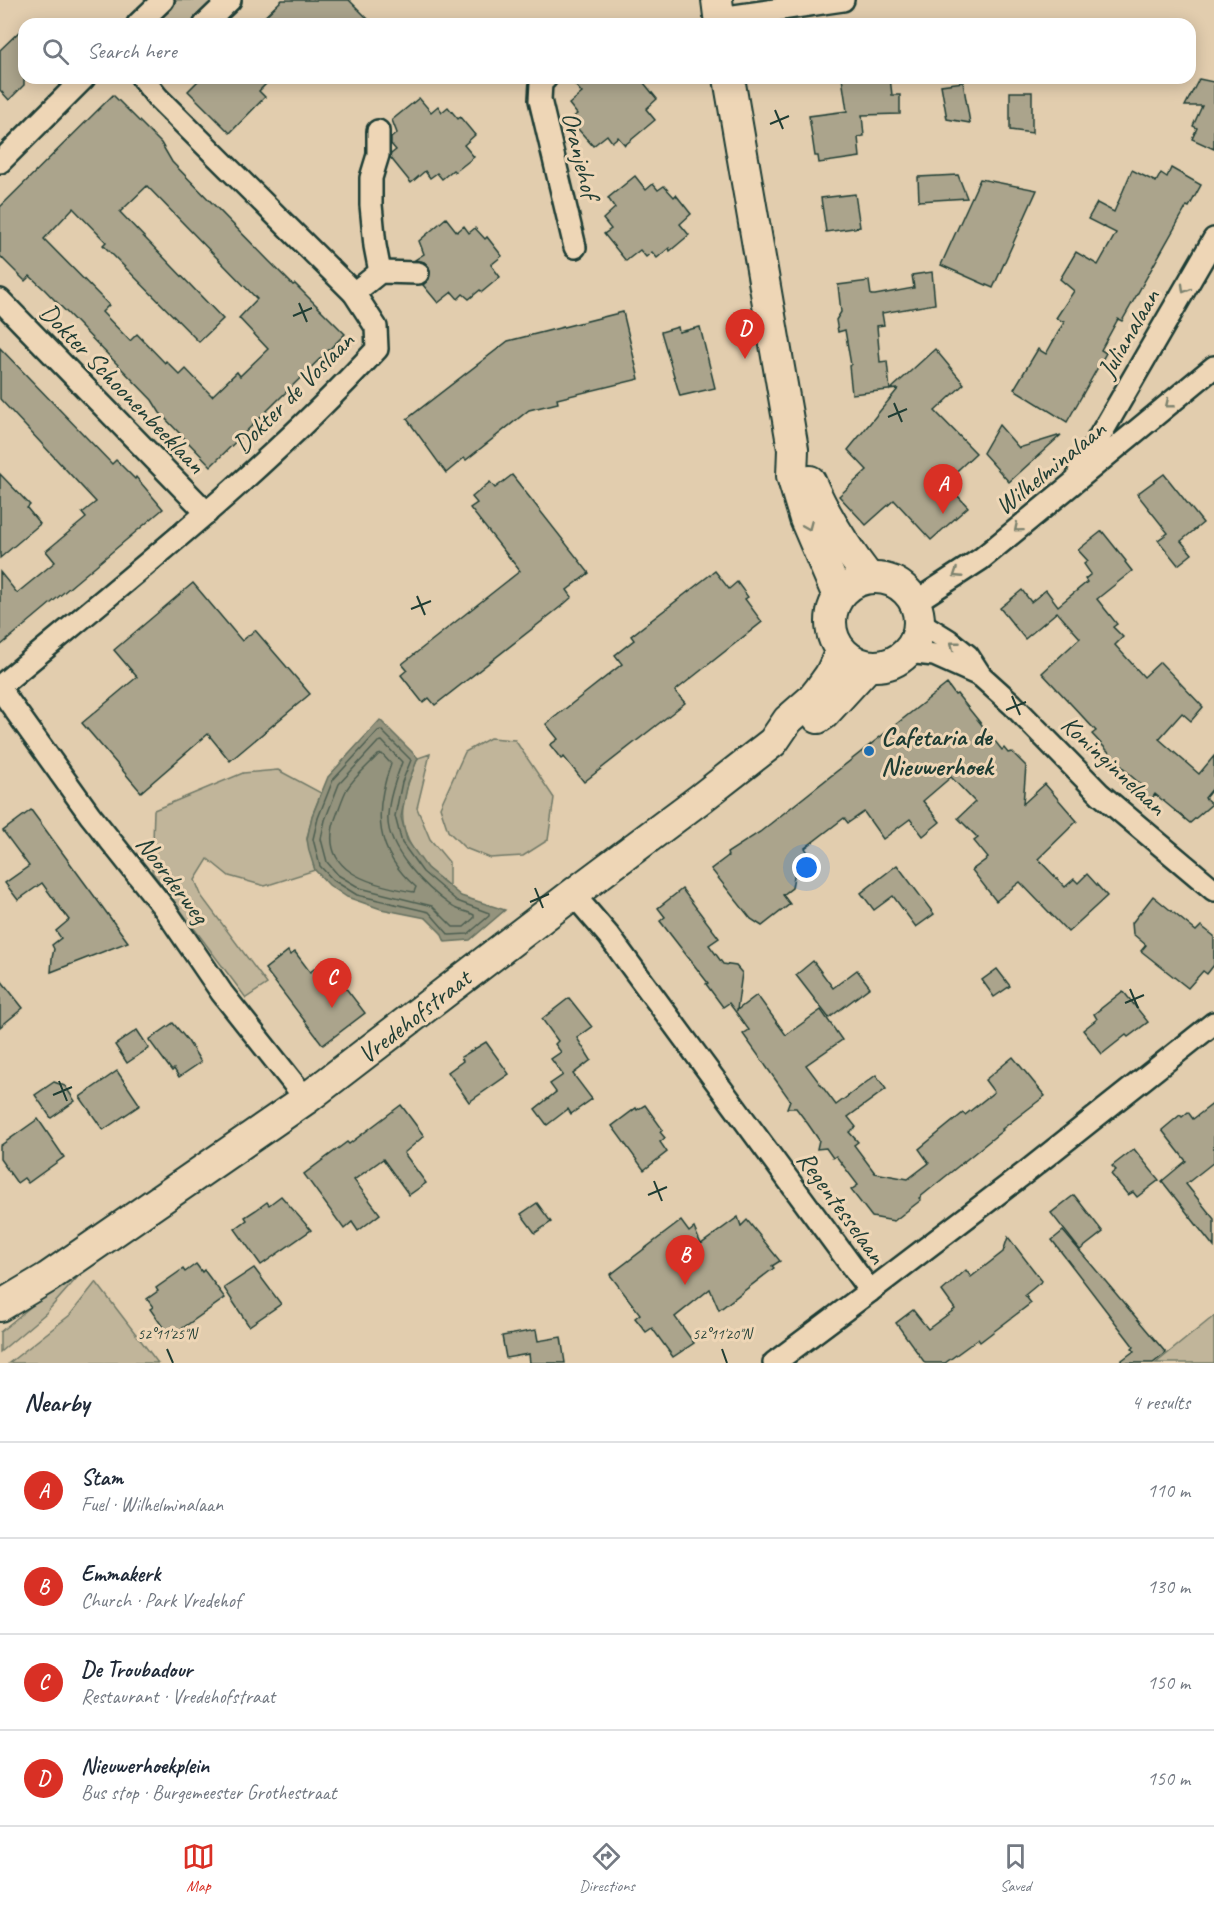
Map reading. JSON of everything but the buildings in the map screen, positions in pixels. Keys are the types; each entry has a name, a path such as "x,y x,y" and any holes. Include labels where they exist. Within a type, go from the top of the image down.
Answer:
{"main road":[{"path":"730,84 790,437 792,476 805,519 838,596"},
{"path":"790,437 823,511 848,551 868,577"},
{"path":"868,577 894,582 909,593 917,612 914,642 907,652 882,666 868,666 850,659 834,641 831,630 832,608 838,596 856,581 868,577"},
{"name":"Vredehofstraat","path":"773,742 788,720 820,689 830,675 841,651"},
{"name":"Vredehofstraat","path":"0,1306 47,1278 306,1099 773,742 796,733 824,714 868,666"},
{"name":"Vredehofstraat","path":"0,1324 47,1278"}],"street":[{"path":"144,18 163,0"},
{"path":"211,18 230,0"},
{"path":"719,14 843,0"},
{"path":"0,162 78,84"},
{"name":"Dokter de Voslaan","path":"0,688 207,513 313,415 377,349 376,327 354,293 158,98 149,84"},
{"name":"Oranjehof","path":"541,84 540,100 575,247"},
{"path":"378,131 378,155 371,178 371,206 380,272"},
{"name":"Julianalaan","path":"1071,484 1214,239"},
{"path":"354,293 380,272 418,273"},
{"name":"Dokter Schoonenbeeklaan","path":"0,300 207,513"},
{"name":"Wilhelminalaan","path":"917,612 1214,367"},
{"name":"Koninginnelaan","path":"917,612 968,656 981,676 1012,704 1100,794 1214,890"},
{"name":"Koninginnelaan","path":"907,652 934,655 981,676"},
{"name":"Noorderweg","path":"0,688 90,815 164,908 222,993 306,1099"},
{"name":"Regentesselaan","path":"573,894 609,936 870,1291 1030,1169 1214,1023"},
{"path":"774,1363 870,1291"}],"shaded area":[{"path":"177,0 217,0 199,18 158,18"},
{"path":"490,738 515,740 554,798 548,840 523,856 490,858 465,848 448,831 440,807 465,752"},
{"path":"430,754 417,808 430,839 449,862 449,886 427,868 416,854 408,841 404,828 403,815 407,788 418,758"},
{"path":"278,770 321,793 312,816 307,839 315,870 265,886 229,876 208,859 195,880 202,897 267,984 246,998 152,872 154,810 243,773"},
{"path":"91,1262 46,1313 0,1352 0,1332"},
{"path":"96,1282 158,1363 9,1363 70,1315"},
{"path":"1214,1316 1214,1363 1156,1363"}],"water":[{"path":"380,720 418,758 408,783 401,817 407,840 427,868 461,896 505,910 470,940 445,942 441,933 426,918 381,909 347,897 329,885 315,870 307,839 312,816 328,777"}],"place":[{"name":"Nieuwerhoekplein","path":"745,359"},
{"name":"Stam","path":"943,514"},
{"name":"Cafetaria de Nieuwerhoek","path":"869,751"},
{"name":"De Troubadour","path":"332,1008"},
{"name":"Emmakerk","path":"685,1285"}]}
